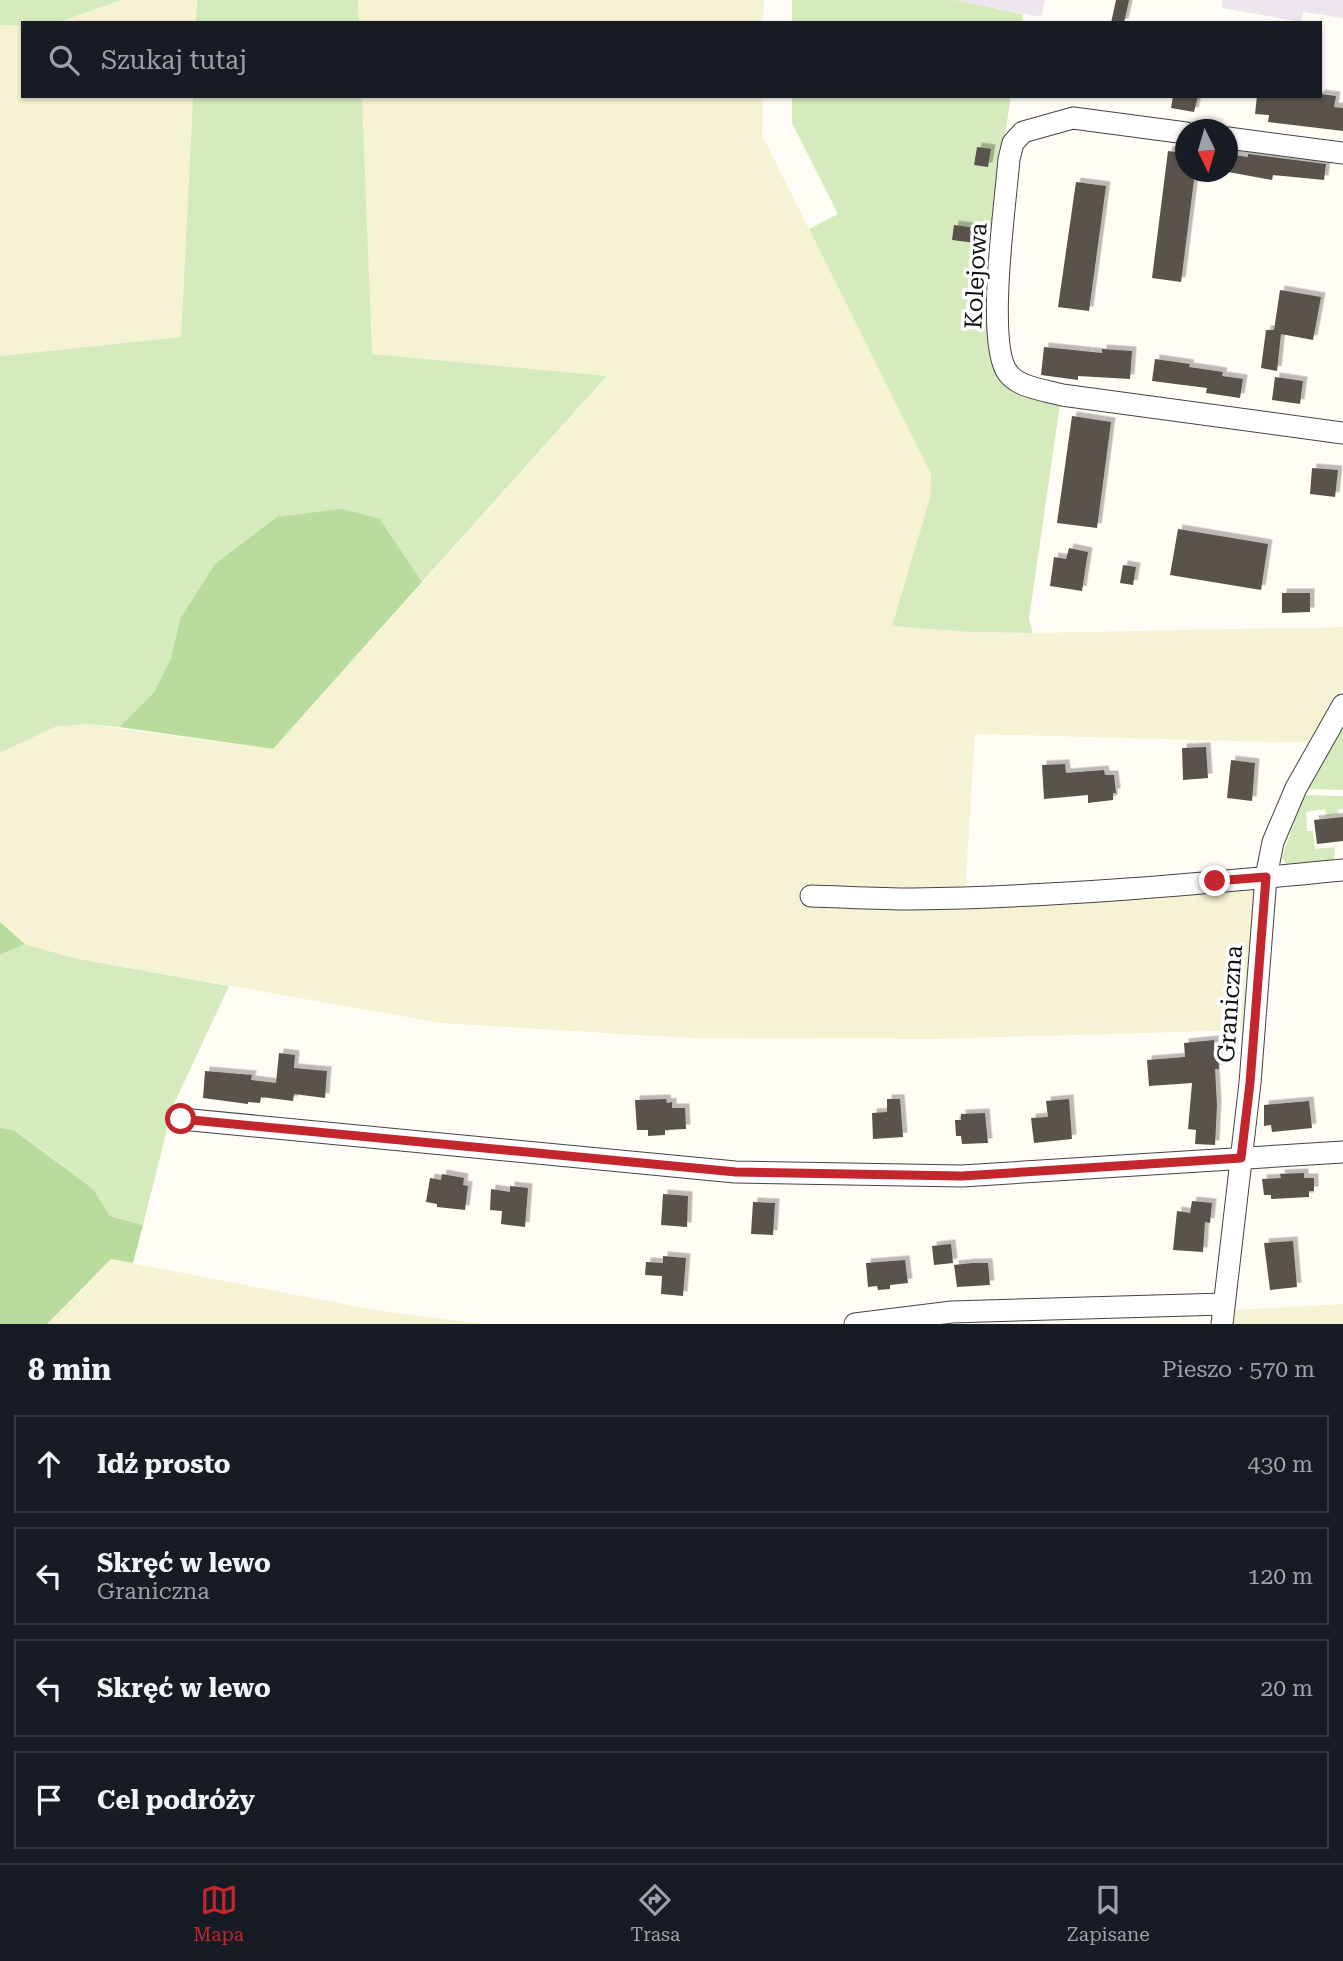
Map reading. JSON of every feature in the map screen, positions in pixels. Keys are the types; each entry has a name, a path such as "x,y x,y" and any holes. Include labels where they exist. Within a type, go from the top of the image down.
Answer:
{"street":[{"name":"Kolejowa","path":"1175,132 1073,118 1023,132 1013,144 1009,159 997,324 1000,356 1008,373 1022,384 1062,395 1343,433"},
{"path":"1238,139 1343,153"},
{"name":"Graniczna","path":"1223,1314 1250,1083 1266,877 1273,842 1296,788 1343,705"},
{"path":"811,895 911,899 991,896 1343,870"},
{"path":"181,1119 736,1172 962,1176 1343,1152"},
{"path":"855,1324 952,1311 1223,1314"}],"shaded area":[{"path":"122,0 197,0 196,21 62,21"},
{"path":"358,0 764,0 763,21 359,21"},
{"path":"955,0 1045,0 1041,17"},
{"path":"1222,0 1343,0 1343,18 1303,12 1301,21 1295,21 1222,8"},
{"path":"0,25 21,26 21,98 193,98 181,337 0,356"},
{"path":"362,98 763,98 762,135 931,474 930,498 893,626 968,632 1033,633 1343,627 1343,688 1309,743 975,734 965,894 1259,883 1246,1030 934,1039 688,1038 441,1023 73,958 25,944 0,922 0,753 55,727 86,724 273,749 607,377 371,354"},
{"path":"111,1259 375,1310 483,1324 47,1324"},
{"path":"1343,1304 1343,1324 1234,1324 1235,1310"}],"green space":[{"path":"0,0 122,0 62,21 21,21 21,26 0,25"},
{"path":"197,0 358,0 359,21 196,21"},
{"path":"792,0 955,0 1023,14 1022,21 792,21"},
{"path":"193,98 362,98 372,354 607,376 422,582 380,519 180,619 171,658 154,692 119,727 86,724 55,727 0,753 0,356 181,337"},
{"path":"792,98 1011,98 986,257 990,331 1012,387 1020,394 1060,404 1029,619 1033,633 968,632 892,626 930,498 931,474 809,229 838,214 792,123"},
{"path":"342,509 380,519 422,582 273,749 119,727 154,692 171,658 180,619 215,564 277,517"},
{"path":"1343,724 1343,790 1310,789 1305,786"},
{"path":"1304,795 1343,796 1343,809 1338,810 1339,814 1326,816 1325,809 1306,812 1307,831 1313,831 1315,849 1335,847 1334,861 1287,866 1282,857"},
{"path":"0,922 25,944 0,955"},
{"path":"25,944 73,958 229,986 173,1106 143,1225 110,1216 93,1189 15,1130 0,1128 0,955"},
{"path":"0,1128 14,1130 93,1189 110,1216 143,1225 133,1263 111,1259 47,1324 0,1324"}],"building":[{"path":"1116,0 1129,0 1124,21 1111,21"},
{"path":"1322,94 1336,96 1334,107 1343,108 1343,131 1268,122 1269,115 1255,114 1257,98 1322,98"},
{"path":"1173,98 1198,98 1194,112 1171,108"},
{"path":"977,147 991,149 988,167 974,165"},
{"path":"1168,151 1175,152 1175,182 1194,182 1181,282 1152,278"},
{"path":"1248,154 1326,164 1324,180 1273,175 1272,180 1238,174 1238,156 1248,157"},
{"path":"1076,182 1106,186 1089,311 1058,307"},
{"path":"954,225 977,228 975,243 952,240"},
{"path":"1280,290 1321,297 1313,340 1281,334 1277,371 1261,368 1266,330 1274,330"},
{"path":"1044,347 1102,353 1102,349 1132,351 1130,379 1078,376 1078,380 1041,375"},
{"path":"1155,359 1190,364 1189,367 1223,372 1222,376 1243,379 1240,398 1206,393 1207,388 1152,381"},
{"path":"1275,377 1303,381 1300,404 1272,400"},
{"path":"1072,416 1111,422 1097,528 1057,523"},
{"path":"1312,468 1338,470 1335,497 1310,494"},
{"path":"1178,529 1268,544 1261,590 1170,575"},
{"path":"1069,548 1088,552 1082,591 1050,586 1054,557 1066,559"},
{"path":"1123,565 1136,567 1133,585 1120,583"},
{"path":"1282,593 1310,593 1310,612 1282,613"},
{"path":"1206,747 1208,778 1183,780 1182,748"},
{"path":"1231,760 1255,763 1252,801 1227,798"},
{"path":"1065,764 1066,773 1104,770 1105,775 1114,775 1116,793 1113,793 1113,800 1088,803 1088,795 1044,799 1042,765"},
{"path":"1343,817 1343,841 1317,844 1314,820"},
{"path":"1214,1040 1214,1054 1218,1054 1219,1069 1215,1069 1215,1145 1195,1144 1196,1130 1188,1129 1192,1083 1149,1086 1147,1060 1185,1057 1184,1043"},
{"path":"279,1053 295,1055 294,1068 327,1071 325,1098 294,1094 293,1101 261,1097 260,1103 248,1104 203,1098 205,1071 252,1075 251,1080 276,1083"},
{"path":"666,1099 667,1103 672,1102 672,1108 685,1108 686,1129 665,1130 665,1135 648,1136 648,1130 637,1130 635,1100"},
{"path":"887,1099 900,1099 903,1137 873,1139 872,1113 887,1112"},
{"path":"1069,1099 1072,1139 1034,1143 1031,1118 1048,1117 1046,1101"},
{"path":"1309,1101 1312,1128 1272,1132 1271,1125 1264,1126 1264,1105"},
{"path":"985,1113 988,1143 962,1144 961,1136 956,1136 955,1120 961,1120 961,1114"},
{"path":"1304,1173 1304,1178 1314,1178 1314,1191 1309,1191 1309,1197 1271,1199 1271,1195 1264,1195 1262,1179 1281,1178 1280,1174"},
{"path":"442,1174 464,1178 463,1185 468,1186 465,1210 437,1207 437,1204 426,1202 430,1178 441,1180"},
{"path":"510,1186 528,1188 525,1227 501,1224 502,1211 490,1210 491,1189 510,1192"},
{"path":"663,1194 688,1196 687,1227 661,1225"},
{"path":"1192,1201 1212,1203 1210,1223 1205,1222 1203,1252 1173,1250 1177,1211 1190,1213"},
{"path":"753,1202 775,1203 773,1235 751,1234"},
{"path":"1293,1241 1297,1287 1270,1290 1264,1243"},
{"path":"951,1244 953,1263 934,1265 932,1246"},
{"path":"663,1256 686,1258 683,1296 661,1294 662,1276 645,1275 646,1262 663,1263"},
{"path":"905,1260 908,1283 890,1285 890,1289 868,1287 866,1263"},
{"path":"988,1263 990,1285 957,1287 954,1265"}],"route":[{"path":"181,1119 736,1172 962,1176 1241,1158 1250,1083 1266,877 1215,881"}]}
